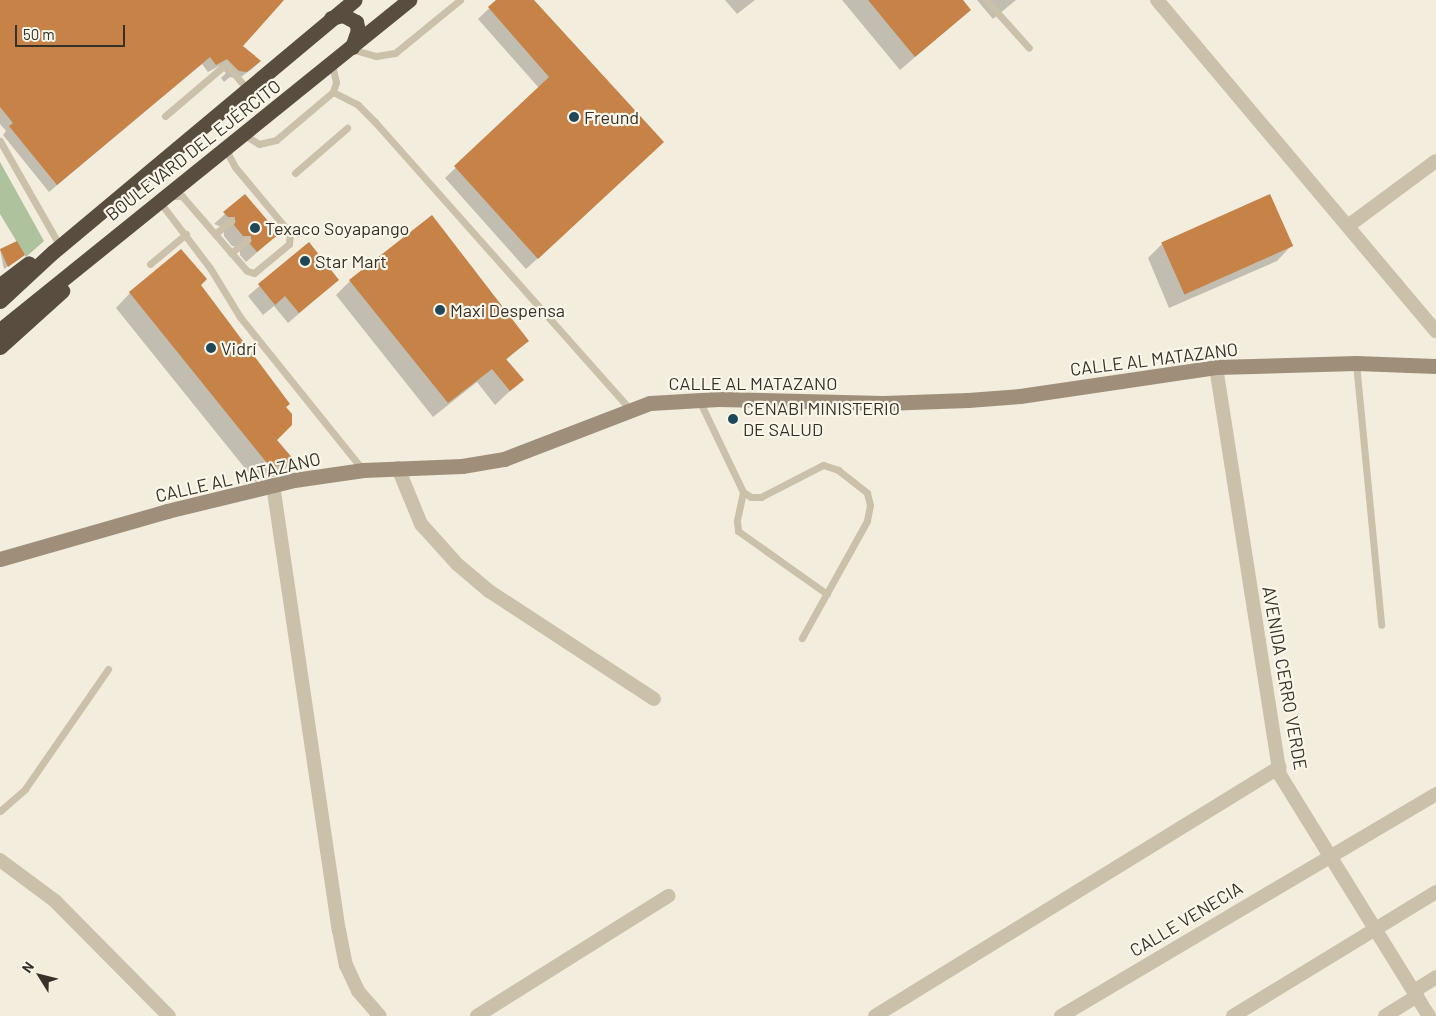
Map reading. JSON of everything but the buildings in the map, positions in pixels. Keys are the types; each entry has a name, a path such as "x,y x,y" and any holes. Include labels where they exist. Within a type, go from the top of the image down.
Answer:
{"highway":[{"name":"BOULEVARD DEL EJÉRCITO","path":"0,301 56,249 354,0"},
{"path":"359,0 358,9 366,18 387,18"},
{"name":"BOULEVARD DEL EJÉRCITO","path":"0,330 115,236 351,49 409,0"},
{"path":"332,18 343,15 356,22 358,30 351,49"},
{"path":"0,347 54,299 115,236"},
{"path":"0,286 26,264 56,249"}],"street":[{"path":"1157,0 1436,330"},
{"path":"1348,226 1436,161"},
{"name":"CALLE AL MATAZANO","path":"0,559 273,485 363,470 462,466 504,459 650,403 699,400 883,403 968,400 1020,396 1216,367 1356,363 1436,366"},
{"name":"AVENIDA CERRO VERDE","path":"1216,367 1280,775 1429,1016"},
{"path":"398,468 421,524 457,564 489,591 654,699"},
{"path":"273,485 340,939 346,965 358,991 380,1016"},
{"path":"875,1016 1279,767"},
{"name":"CALLE VENECIA","path":"1061,1016 1436,794"},
{"path":"0,860 55,901 168,1016"},
{"path":"1233,1016 1374,928 1436,892"},
{"path":"477,1016 668,896"},
{"path":"1385,1016 1436,977"}],"lane":[{"path":"351,49 376,56 395,53 460,0"},
{"path":"986,0 1028,48"},
{"path":"165,116 226,64 248,89"},
{"path":"243,134 259,144 269,144 333,92 336,82 332,64"},
{"path":"333,92 358,105 375,122 632,411"},
{"path":"295,173 347,128"},
{"path":"0,142 56,249"},
{"path":"229,145 230,161 290,233 289,244 254,273 247,272 182,196 160,200 186,234 240,317 363,470"},
{"path":"252,202 259,196"},
{"path":"269,222 276,216"},
{"path":"214,234 231,221"},
{"path":"150,264 186,234"},
{"path":"231,253 247,240"},
{"path":"1356,363 1381,625"},
{"path":"699,400 743,492 751,497 762,497 823,466 838,470 867,493 870,505 867,521 802,638"},
{"path":"743,492 737,521 738,531 827,594"},
{"path":"0,811 25,788 108,669"}],"green space":[{"path":"0,162 44,241 26,257 0,214"}],"place":[{"name":"Freund","path":"574,117"},
{"name":"Texaco Soyapango","path":"255,228"},
{"name":"Star Mart","path":"305,261"},
{"name":"Maxi Despensa","path":"440,310"},
{"name":"Vidrí","path":"211,348"},
{"name":"CENABI MINISTERIO DE SALUD","path":"733,419"}]}
